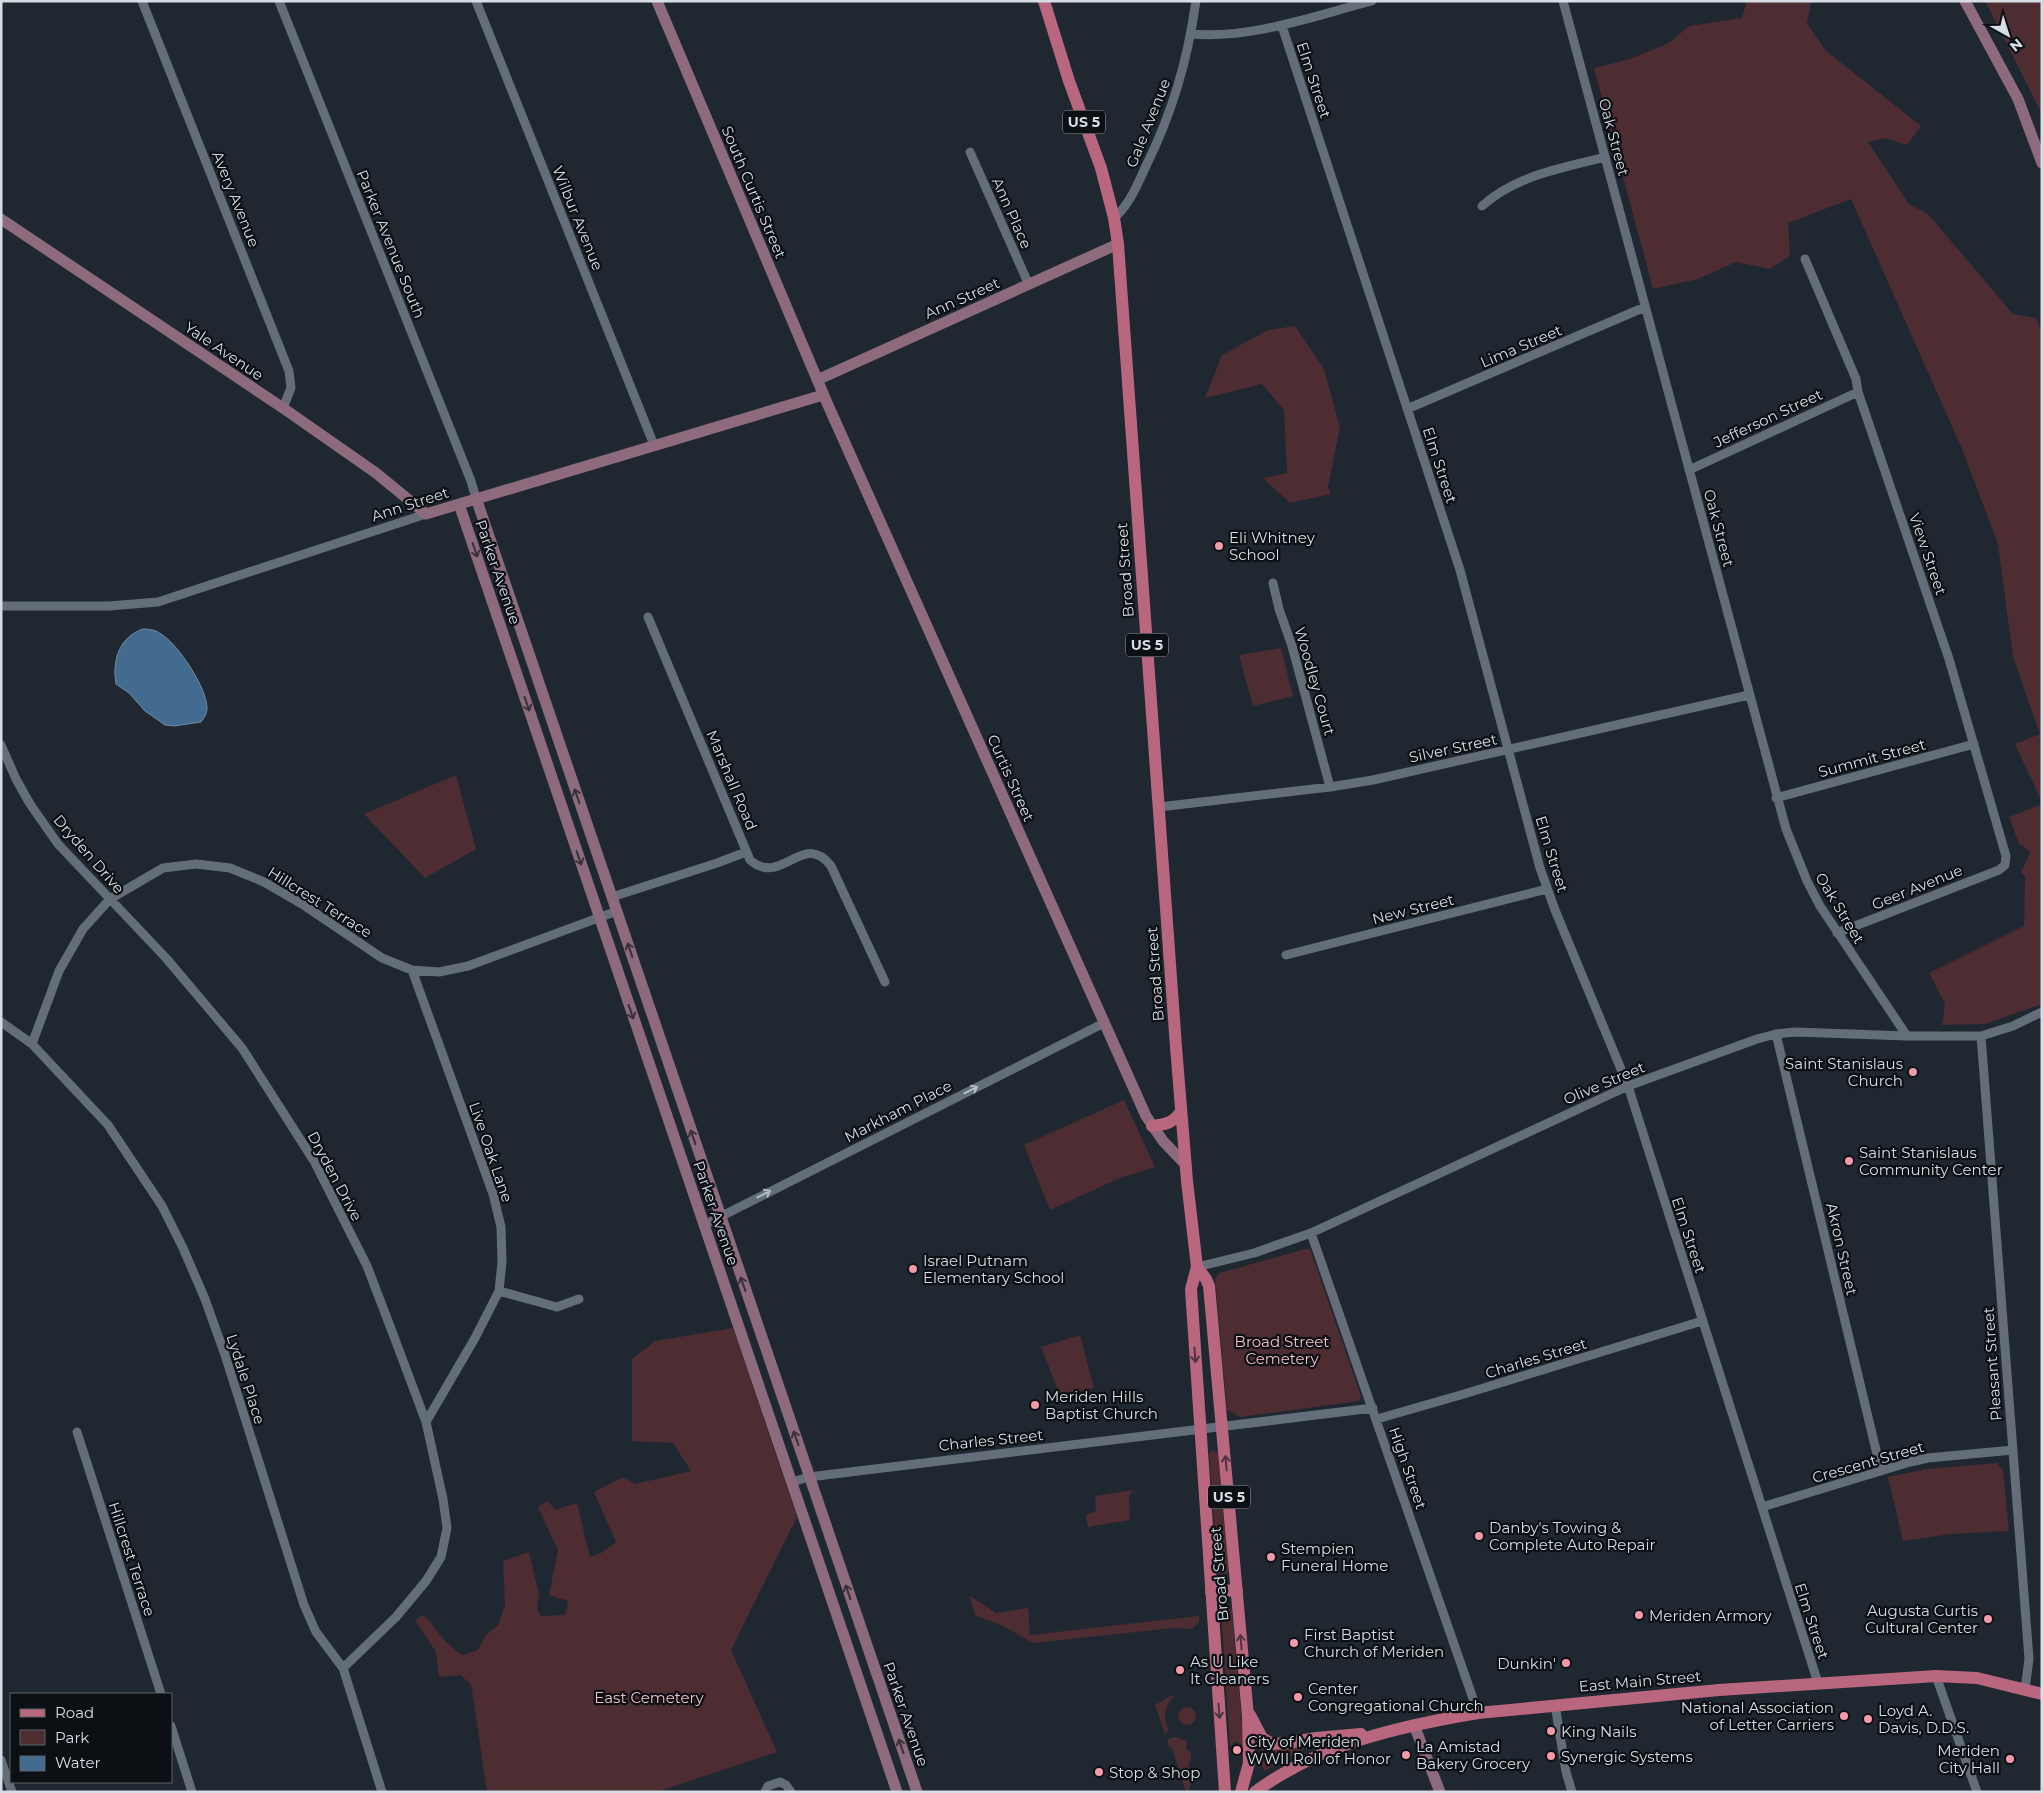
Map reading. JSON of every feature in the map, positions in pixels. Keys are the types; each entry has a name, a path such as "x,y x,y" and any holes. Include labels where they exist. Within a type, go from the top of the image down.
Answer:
{"main road":[{"name":"Broad Street","path":"1044,1 1069,82 1101,168 1114,218 1118,244 1186,1165 1197,1267 1191,1288 1225,1792"},
{"path":"1152,1126 1170,1123 1177,1119 1182,1111"},
{"name":"Broad Street","path":"1197,1267 1209,1286 1247,1708 1249,1763 1241,1792"},
{"path":"1211,1592 1237,1590"},
{"name":"East Main Street","path":"1256,1792 1293,1768 1318,1755 1387,1732 1478,1713 1555,1704 1818,1683 1936,1676 1977,1678 2042,1694"},
{"path":"1247,1708 1262,1738 1272,1744 1387,1732"}],"street":[{"name":"Avery Avenue","path":"142,1 289,371 291,388 283,408"},
{"name":"Parker Avenue South","path":"279,1 468,472 476,498"},
{"name":"Wilbur Avenue","path":"476,1 654,445"},
{"name":"South Curtis Street","path":"657,1 823,395"},
{"name":"Gale Avenue","path":"1114,218 1132,195 1162,134 1176,97 1191,34 1196,1"},
{"path":"1191,34 1217,35 1282,26 1372,1"},
{"name":"Oak Street","path":"1563,1 1776,798 1786,829 1807,881 1837,933 1907,1036"},
{"path":"1965,1 2018,99 2042,163"},
{"name":"Elm Street","path":"1282,26 1460,570 1547,889 1628,1086 1818,1683"},
{"name":"Ann Place","path":"970,152 1029,285"},
{"path":"1482,206 1493,196 1517,182 1605,157"},
{"name":"Yale Avenue","path":"1,219 283,408 376,473 426,514"},
{"name":"Ann Street","path":"817,380 1118,244"},
{"name":"View Street","path":"1805,260 1852,368 1858,392 1949,659 2006,856 2005,865"},
{"name":"Lima Street","path":"1407,409 1645,307"},
{"name":"Jefferson Street","path":"1689,470 1858,392"},
{"name":"Ann Street","path":"1,606 109,606 158,602 476,498 823,395"},
{"name":"Curtis Street","path":"823,395 1152,1126 1170,1150 1186,1165"},
{"name":"Parker Avenue","path":"476,498 917,1792"},
{"name":"Parker Avenue","path":"459,504 897,1792"},
{"name":"Woodley Court","path":"1273,583 1330,787"},
{"name":"Marshall Road","path":"612,897 746,852 734,818 648,617"},
{"name":"Parker Avenue","path":"508,650 526,644"},
{"name":"Silver Street","path":"1159,807 1330,787 1508,750 1749,695"},
{"name":"Summit Street","path":"1776,798 1974,744"},
{"name":"Dryden Drive","path":"1,745 16,779 44,825 75,864 166,958 242,1048 314,1162 367,1266 426,1422 448,1528 441,1557 426,1581 396,1617 343,1668"},
{"path":"553,782 571,776"},
{"path":"746,852 750,860 764,869 772,868 813,852 820,854 831,866 885,982"},
{"name":"Hillcrest Terrace","path":"32,1044 60,971 83,929 110,899 163,868 196,864 230,868 264,882 382,958 412,970 439,972 468,966 617,911"},
{"name":"Geer Avenue","path":"1837,933 1999,870 2005,865"},
{"name":"New Street","path":"1286,955 1547,889"},
{"name":"Live Oak Lane","path":"412,970 494,1194 501,1227 502,1262 499,1291 476,1338 426,1422"},
{"name":"Olive Street","path":"1197,1267 1254,1253 1311,1233 1628,1086 1757,1039 1795,1032 1907,1036 1981,1036 2013,1026 2042,1012"},
{"name":"Lydale Place","path":"1,1022 32,1044 108,1125 162,1206 184,1248 225,1355 304,1605 316,1632 343,1668 382,1792"},
{"name":"Markham Place","path":"704,1224 1104,1023"},
{"name":"Akron Street","path":"1776,1034 1881,1471"},
{"name":"Pleasant Street","path":"1981,1036 2029,1659 2026,1689"},
{"path":"651,1071 669,1065"},
{"name":"High Street","path":"1311,1233 1478,1713"},
{"path":"499,1291 557,1307 579,1299"},
{"name":"Charles Street","path":"1377,1419 1702,1321"},
{"path":"752,1365 769,1359"},
{"name":"Charles Street","path":"792,1482 809,1477 1373,1408"},
{"name":"Hillcrest Terrace","path":"77,1432 161,1693"},
{"name":"Crescent Street","path":"1762,1507 1928,1458 2012,1450"},
{"path":"850,1652 867,1646"},
{"path":"1936,1676 1977,1792"},
{"path":"1555,1704 1566,1772 1572,1792"},
{"path":"1414,1725 1440,1792"},
{"path":"172,1729 192,1792"},
{"path":"1,1760 12,1792"},
{"path":"765,1792 768,1786 780,1782 786,1785 791,1792"}],"green space":[{"path":"1747,1 1811,1 1807,23 1825,50 1921,126 1907,145 1886,138 1868,142 1909,204 1928,214 2013,314 2036,318 2042,333 2042,802 2015,744 2040,734 2013,657 1998,544 1962,449 1851,199 1788,223 1790,256 1770,269 1736,262 1698,279 1653,289 1594,68 1627,60 1669,43 1689,26 1742,18"},
{"path":"1985,1 2042,1 2042,114"},
{"path":"1295,326 1324,369 1340,427 1328,487 1331,494 1290,503 1263,478 1287,473 1284,410 1262,384 1205,398 1222,355 1268,330"},
{"path":"1281,648 1293,696 1253,706 1239,655"},
{"path":"456,775 476,849 425,878 364,814"},
{"path":"2042,804 2042,1004 1985,1024 1942,1025 1945,1004 1929,973 2024,926 2025,877 2021,872 2031,852 2019,844 2009,817"},
{"path":"1124,1100 1155,1167 1120,1178 1050,1210 1024,1145"},
{"name":"Broad Street Cemetery","path":"1310,1249 1361,1396 1359,1401 1241,1417 1227,1410 1215,1279 1220,1273"},
{"name":"East Cemetery","path":"733,1328 797,1517 731,1650 777,1752 656,1792 487,1792 471,1684 460,1675 439,1677 436,1652 415,1620 422,1615 427,1618 446,1642 462,1655 478,1650 486,1635 498,1625 505,1605 503,1561 529,1552 539,1594 537,1610 541,1616 565,1615 568,1601 549,1595 558,1550 538,1507 548,1501 555,1510 577,1503 590,1557 601,1553 616,1542 594,1492 623,1477 635,1484 691,1471 673,1443 632,1441 632,1359 655,1341"},
{"path":"1080,1335 1094,1388 1060,1395 1041,1347"},
{"path":"1212,1450 1218,1454 1229,1571 1225,1576 1221,1576 1218,1572 1209,1455"},
{"path":"1997,1463 2003,1470 2009,1531 1951,1534 1903,1541 1888,1477 1927,1469"},
{"path":"1134,1490 1129,1495 1130,1520 1088,1527 1086,1515 1096,1511 1095,1496"},
{"path":"969,1595 996,1613 1028,1608 1030,1635 1199,1616 1199,1622 1192,1629 1173,1628 1033,1643 1003,1626 975,1615"},
{"path":"1227,1605 1230,1606 1232,1611 1244,1747 1238,1742 1233,1743 1230,1747 1221,1609"},
{"path":"1173,1695 1174,1697 1168,1704 1165,1713 1169,1731 1165,1734 1155,1705"},
{"path":"1187,1707 1193,1710 1196,1716 1193,1722 1187,1725 1181,1722 1178,1716 1181,1710"},
{"path":"1174,1737 1187,1741 1186,1748 1191,1754 1188,1765 1194,1779 1189,1792 1186,1792 1172,1748 1169,1747 1167,1740"},
{"path":"1261,1745 1272,1750 1278,1750 1311,1745 1265,1771 1262,1766"}],"water":[{"path":"143,629 155,631 168,639 197,678 206,699 207,708 201,722 174,726 165,725 145,711 129,693 116,684 115,667 119,651 128,638"}],"place":[{"name":"Eli Whitney School","path":"1219,546"},
{"name":"Saint Stanislaus Church","path":"1913,1072"},
{"name":"Saint Stanislaus Community Center","path":"1849,1161"},
{"name":"Israel Putnam Elementary School","path":"913,1269"},
{"name":"Meriden Hills Baptist Church","path":"1035,1405"},
{"name":"Danby's Towing & Complete Auto Repair","path":"1479,1536"},
{"name":"Stempien Funeral Home","path":"1271,1557"},
{"name":"Meriden Armory","path":"1639,1615"},
{"name":"Augusta Curtis Cultural Center","path":"1988,1619"},
{"name":"First Baptist Church of Meriden","path":"1294,1643"},
{"name":"Dunkin'","path":"1566,1663"},
{"name":"As U Like It Cleaners","path":"1180,1670"},
{"name":"Center Congregational Church","path":"1298,1697"},
{"name":"National Association of Letter Carriers","path":"1844,1716"},
{"name":"Loyd A. Davis, D.D.S.","path":"1868,1719"},
{"name":"King Nails","path":"1551,1731"},
{"name":"City of Meriden WWII Roll of Honor","path":"1237,1750"},
{"name":"La Amistad Bakery Grocery","path":"1406,1755"},
{"name":"Synergic Systems","path":"1551,1756"},
{"name":"Meriden City Hall","path":"2010,1759"},
{"name":"Stop & Shop","path":"1099,1772"}]}
